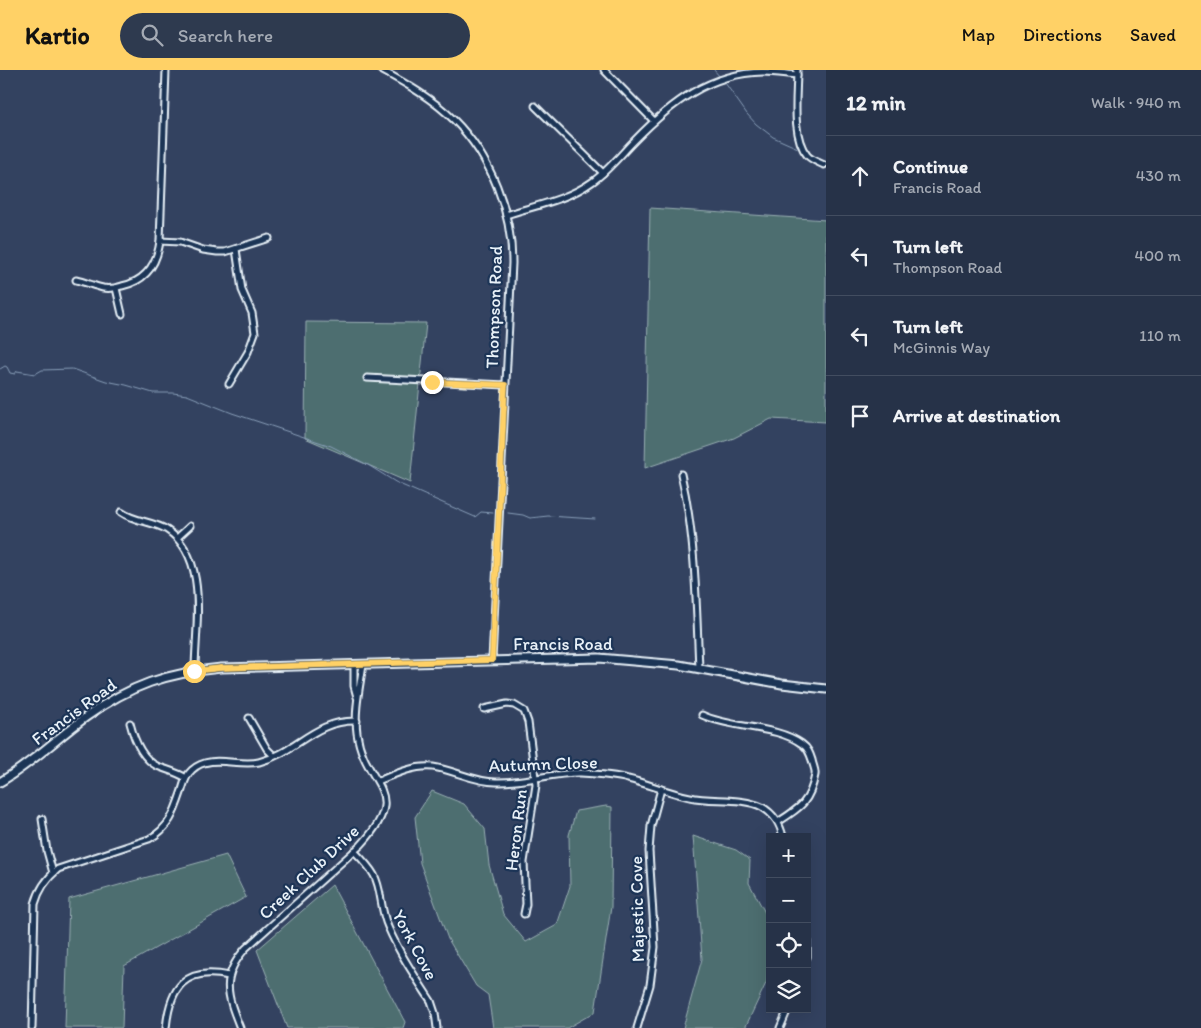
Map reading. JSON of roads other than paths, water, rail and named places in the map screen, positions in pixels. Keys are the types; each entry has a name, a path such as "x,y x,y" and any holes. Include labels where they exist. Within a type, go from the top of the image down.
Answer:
{"street":[{"path":"76,280 102,288 116,288 132,284 149,271 158,255 166,70"},
{"name":"Thompson Road","path":"381,70 427,97 455,120 484,161 501,198 506,215 512,251 492,660"},
{"path":"604,70 654,121"},
{"path":"506,215 576,192 603,173 654,121 690,93 721,78 741,74 797,72 797,125 802,147 810,158 824,165"},
{"path":"536,106 603,173"},
{"path":"160,241 180,242 203,250 225,252 269,238"},
{"path":"229,384 248,352 255,333 254,319 242,290 236,248"},
{"path":"116,288 122,314"},
{"path":"367,378 505,385"},
{"path":"681,474 692,535 699,668"},
{"path":"121,512 167,530 177,538 188,553 196,576 197,600 194,671"},
{"path":"177,538 190,526"},
{"name":"Francis Road","path":"0,782 38,756 110,700 151,681 194,671 221,668 599,658 657,662 782,684 826,689"},
{"name":"Creek Club Drive","path":"354,664 354,686 358,700"},
{"name":"Creek Club Drive","path":"228,976 236,958 354,851 375,830 383,813 383,798 378,781 360,745 357,722 363,664"},
{"name":"Heron Run","path":"484,709 507,704 514,705 524,711 528,722 536,792 524,862 526,904 524,914"},
{"path":"702,715 714,720 789,736 807,749 815,772 813,788 807,801 778,822 782,833"},
{"path":"249,718 267,749 274,756"},
{"path":"32,1028 35,904 42,885 53,873 66,866 149,839 161,832 175,813 186,778 192,770 204,763 211,761 258,762 293,746 322,727 345,721 357,722"},
{"path":"130,723 136,742 148,760 159,767 178,773 186,778"},
{"name":"Autumn Close","path":"378,781 409,769 427,767 490,782 577,773 604,775 626,778 691,798 751,803 770,812 778,822"},
{"name":"Majestic Cove","path":"637,1028 650,985 655,947 649,851 651,826 661,789"},
{"path":"42,819 53,873"},
{"name":"York Cove","path":"354,851 367,864 374,875 378,886 381,910 388,928 431,1001 437,1028"},
{"path":"166,1028 170,1002 181,984 201,974 215,973 228,976 228,992 240,1028"},
{"path":"780,1028 786,1013"}],"waterway":[{"path":"714,70 720,77"},
{"path":"723,80 756,124 773,137 800,149"},
{"path":"808,152 821,161"},
{"path":"0,369 5,366 10,373 15,374 17,371 35,374 42,370 72,369 106,381 153,393 187,395 232,413 331,446 368,465 397,483 475,517 481,512 493,513"},
{"path":"508,513 530,518 548,516 595,519"}]}
